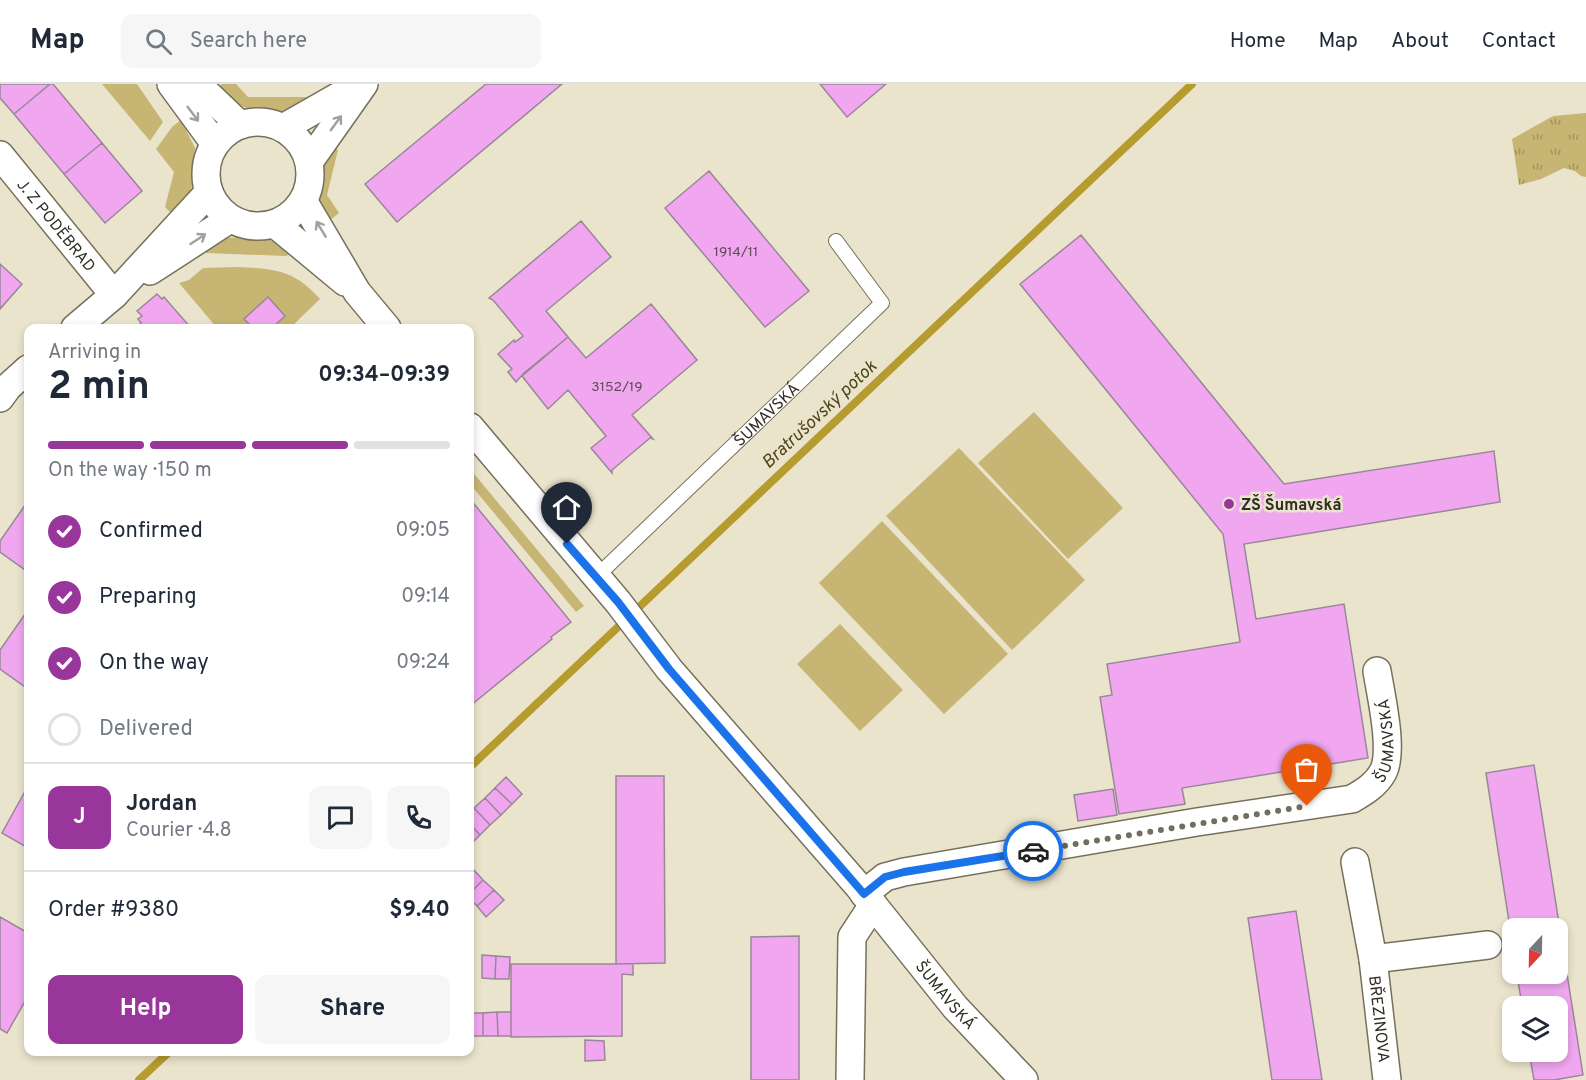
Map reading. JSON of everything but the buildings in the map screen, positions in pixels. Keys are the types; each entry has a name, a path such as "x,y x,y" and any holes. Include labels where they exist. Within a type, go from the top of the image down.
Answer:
{"street":[{"path":"171,84 215,144"},
{"path":"197,84 240,125"},
{"path":"283,128 362,84"},
{"path":"309,162 362,84"},
{"path":"254,122 269,123 283,128 297,139 309,162 310,174 304,202 296,211 275,224 243,225 230,219 217,207 208,192 205,176 207,159 215,144 225,133 240,125 254,122"},
{"name":"J. Z PODĚBRAD","path":"0,155 114,295"},
{"path":"114,295 208,192"},
{"path":"304,202 357,292 384,324"},
{"path":"80,324 114,295 230,219"},
{"path":"275,224 357,292"},
{"path":"3,388 24,372"},
{"name":"ŠUMAVSKÁ","path":"474,432 618,602 669,669 868,899 955,1007 1024,1080"},
{"name":"ŠUMAVSKÁ","path":"850,1080 852,938 868,899 885,877 1197,822 1352,799 1371,788 1383,772 1388,753 1377,671"},
{"name":"BŘEZINOVA","path":"1355,862 1373,959 1388,1080"},
{"name":"BŘEZINOVA","path":"1373,959 1488,945"}],"lane":[{"name":"ŠUMAVSKÁ","path":"596,578 882,303 836,241"}],"green space":[{"path":"102,84 137,84 163,122 150,141"},
{"path":"222,84 236,84 248,97 313,97 288,113 250,109 238,105 217,88"},
{"path":"1586,113 1586,177 1564,168 1541,179 1519,185 1512,139 1553,116"},
{"path":"181,120 195,148 193,181 182,209 174,216 165,207 174,172 156,149 172,127"},
{"path":"339,135 343,140 335,146 338,150 327,195 339,213 329,221 319,207 318,195 322,165"},
{"path":"247,237 275,241 291,253 286,256 206,253 206,248 223,238"},
{"path":"237,267 283,272 301,282 320,299 294,324 214,324 179,283 189,280 203,268"},
{"path":"1034,412 1123,508 1068,559 978,463"},
{"path":"959,448 1085,580 1012,650 886,516"},
{"path":"474,474 584,606 576,612 474,489"},
{"path":"882,521 1008,654 944,714 819,583"},
{"path":"840,624 903,690 860,731 797,664"}],"waterway":[{"name":"Bratrušovský potok","path":"474,763 1192,84"},
{"name":"Bratrušovský potok","path":"139,1080 165,1056"}],"way so far":[{"path":"1033,851 1197,822 1307,806"}],"place":[{"name":"ZŠ Šumavská","path":"1229,504"}],"route":[{"path":"567,544 618,602 669,669 864,894 885,877 904,872 1033,851"}]}
